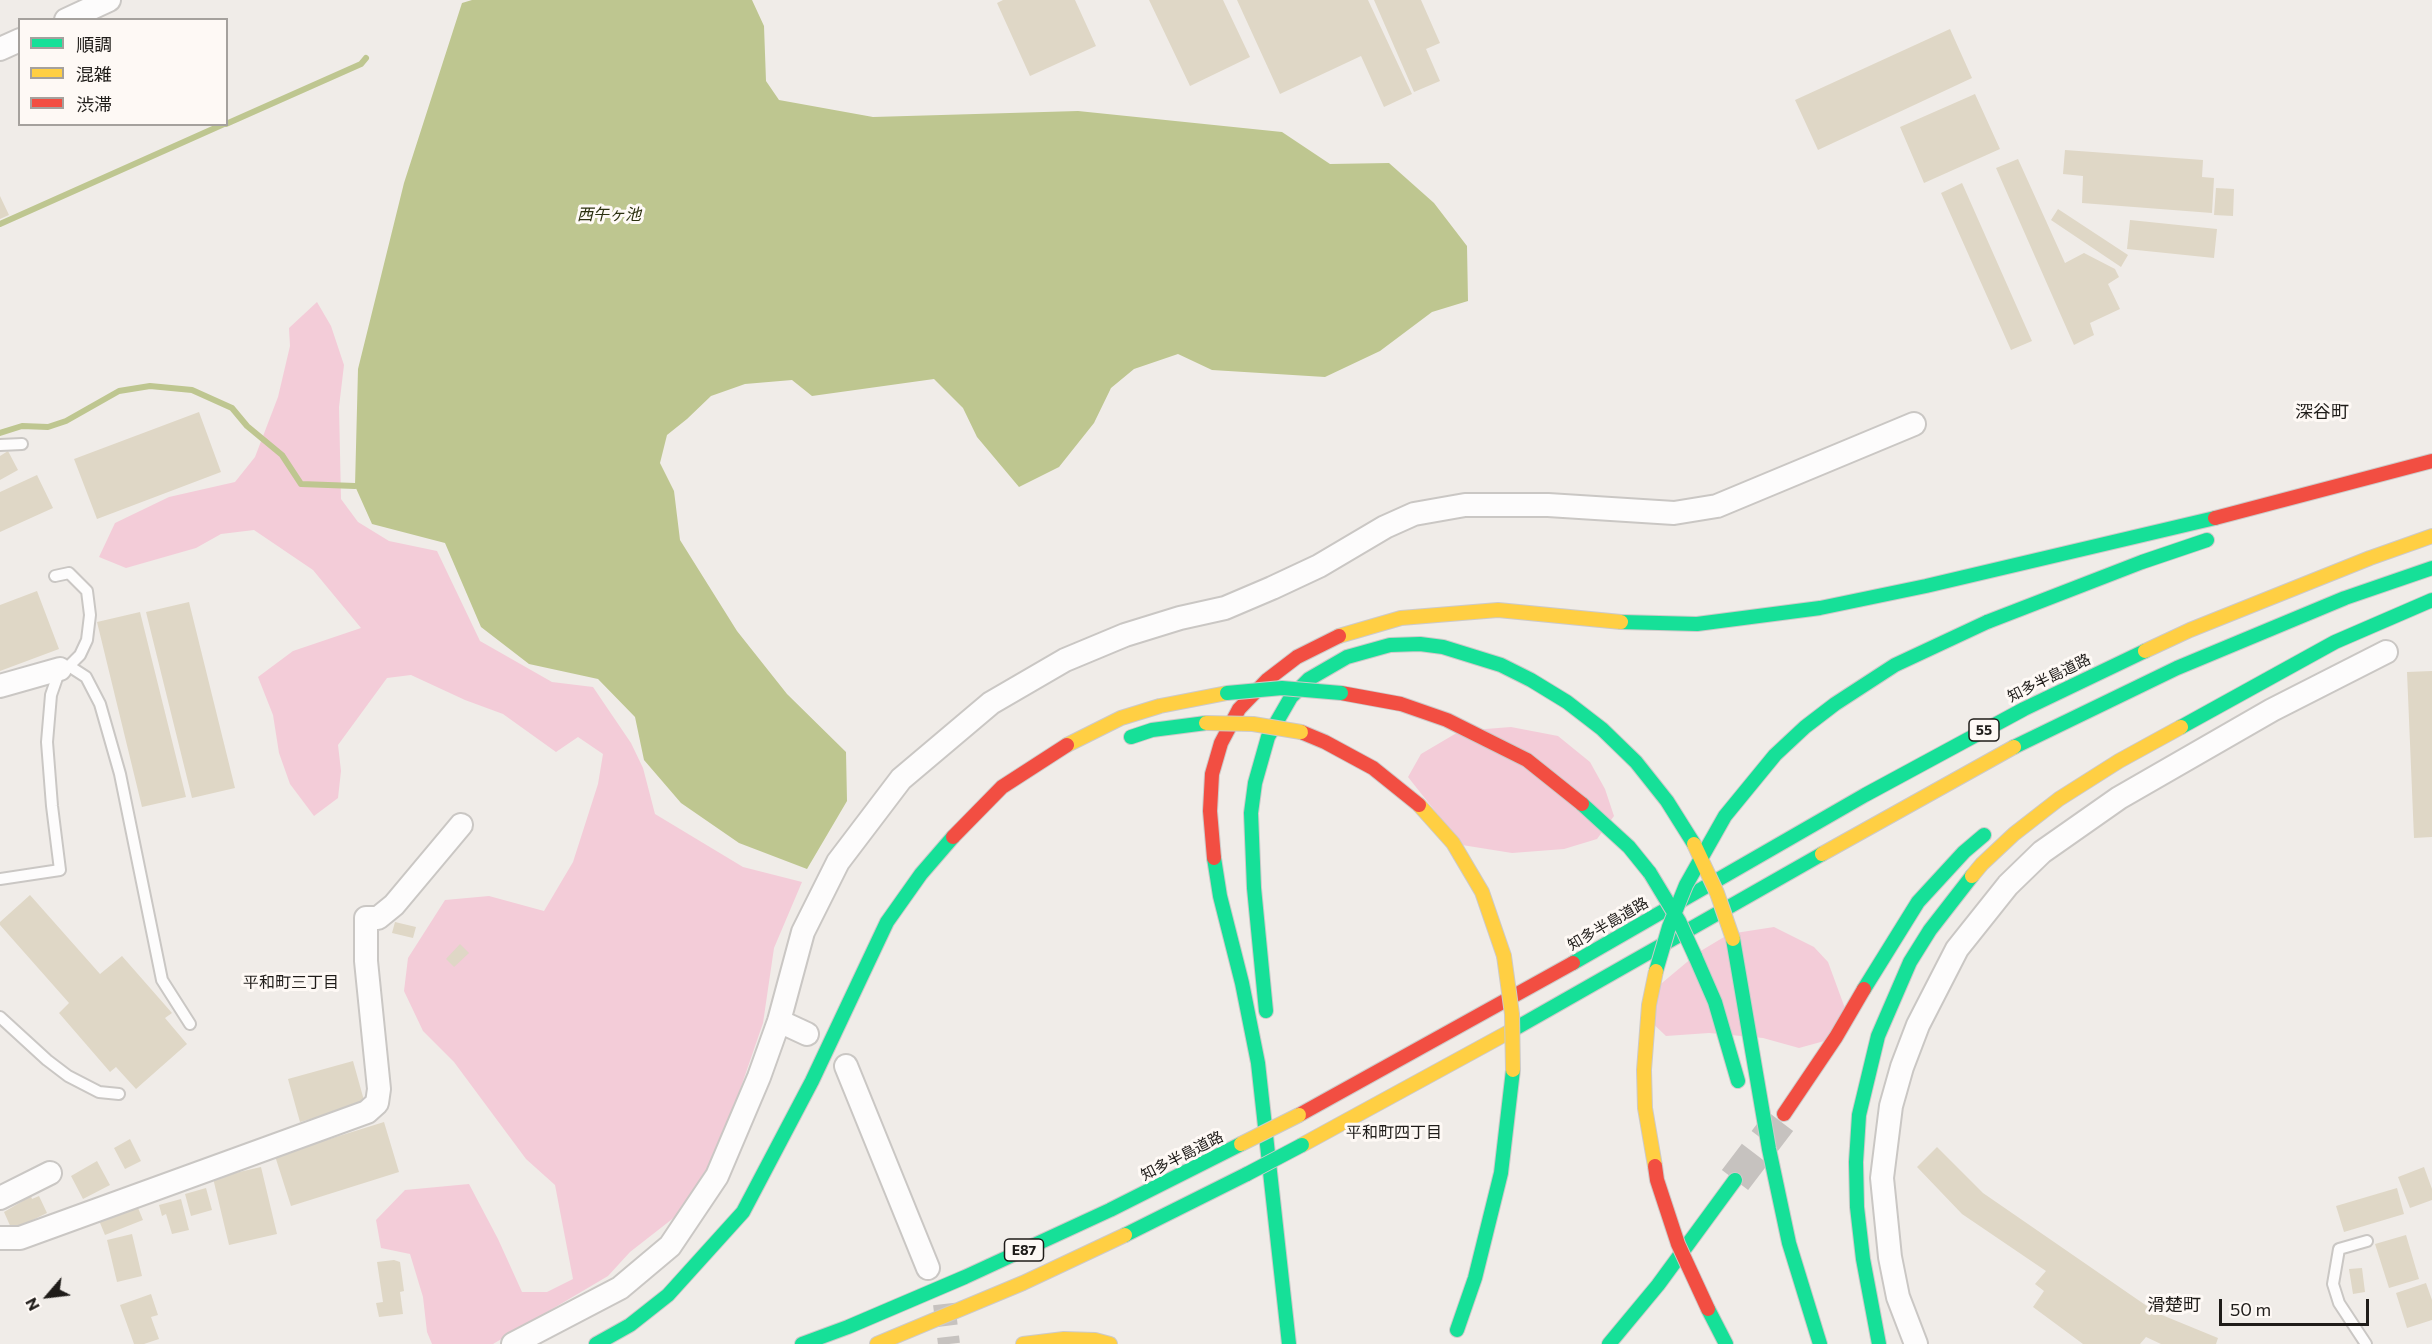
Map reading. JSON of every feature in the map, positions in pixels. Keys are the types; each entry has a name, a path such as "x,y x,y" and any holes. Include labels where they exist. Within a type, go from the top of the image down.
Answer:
{"highway":[{"path":"1289,1344 1258,1063 1242,983 1220,896 1210,811 1212,774 1221,742 1239,709 1268,680 1297,657 1328,640 1368,626 1401,618 1444,613 1498,610 1636,624 1697,624 1820,608 2168,530 2432,461"},
{"path":"2294,512 2432,472"},
{"path":"1726,1344 1678,1244 1666,1213 1657,1180 1645,1108 1644,1070 1649,1005 1655,973 1669,927 1686,885 1725,816 1775,755 1805,727 1834,704 1895,665 1987,622 2142,562 2221,535"},
{"name":"知多半島道路","path":"802,1344 848,1327 986,1268 1110,1210 1299,1115 1559,972 1865,795 2024,709 2201,625 2432,536"},
{"name":"55","path":"1574,997 1882,820 2035,736 2177,668 2345,598 2432,568"},
{"path":"1879,1344 1864,1268 1857,1207 1856,1162 1859,1115 1878,1036 1910,962 1958,893 1982,864 2014,834 2059,799 2119,760 2335,642 2432,600"},
{"path":"1268,1028 1254,888 1251,813 1255,783 1268,737 1291,697 1309,678 1347,657 1390,645 1443,646 1501,664 1531,680 1567,702 1602,729 1636,762 1666,801 1694,844 1717,893 1733,939 1768,1149 1789,1243 1820,1344"},
{"path":"596,1344 630,1325 668,1294 710,1251 743,1212 812,1081 887,922 921,874 960,828 1002,787 1042,760 1082,736 1121,718 1160,706 1227,693 1282,688 1341,693 1401,704 1447,720 1527,760 1601,819 1629,847 1650,873 1679,921 1715,1002 1732,1055 1742,1097"},
{"path":"1121,740 1152,730 1206,723 1253,724 1300,732 1325,742 1373,768 1416,802 1453,843 1482,892 1504,956 1512,1014 1513,1070 1501,1173 1475,1278 1456,1330"},
{"path":"2038,798 2176,728"},
{"path":"960,828 1042,778"},
{"path":"1784,1114 1836,1037 1918,902 1964,852 1991,828"},
{"name":"E87","path":"877,1344 1063,1264 1165,1217 1574,997"},
{"path":"1270,1051 1281,1174 1274,1194"},
{"path":"1609,1344 1658,1285 1735,1180"},
{"path":"1023,1344 1064,1339 1110,1344"}],"street":[{"path":"70,18 109,0"},
{"path":"0,49 18,41"},
{"path":"513,1344 620,1288 670,1246 717,1176 759,1077 779,1021 803,932 838,862 901,779 991,703 1065,660 1136,632 1180,618 1225,608 1319,566 1414,514 1465,505 1548,505 1674,513 1718,506 1914,424"},
{"path":"1916,1344 1898,1297 1890,1257 1882,1178 1891,1106 1902,1067 1918,1025 1957,949 2008,885 2042,852 2119,798 2261,716 2386,652"},
{"path":"0,686 64,667"},
{"path":"0,1238 20,1238 367,1112 376,1104 379,1089 366,961 366,918 378,918 394,904 460,825"},
{"path":"779,1021 807,1034"},
{"path":"846,1066 928,1268"},
{"path":"0,1198 50,1173"}],"lane":[{"path":"0,445 22,444"},
{"path":"0,879 60,870 47,742 51,695 64,667 80,655 87,640 90,615 87,591 69,573 55,576"},
{"path":"64,667 86,677 100,704 120,774 162,980 190,1024"},
{"path":"0,1017 68,1076 99,1092 119,1094"},
{"path":"2366,1344 2339,1303 2333,1284 2339,1249 2367,1241"}],"shaded area":[{"path":"317,302 331,326 344,365 339,407 341,499 358,522 389,541 437,551 480,641 552,682 593,687 631,743 643,768 655,814 743,867 802,882 774,948 763,1023 720,1149 694,1202 630,1252 608,1276 493,1344 432,1344 427,1332 423,1297 410,1254 381,1248 376,1220 405,1190 469,1184 498,1239 522,1292 547,1292 573,1279 555,1185 526,1159 454,1062 423,1031 404,991 408,958 445,900 489,896 544,911 573,862 598,784 603,754 578,737 556,752 503,714 465,700 411,675 387,678 338,745 341,771 338,798 314,816 290,784 279,753 273,715 258,677 293,651 361,628 313,570 254,530 221,534 196,548 126,568 99,557 115,523 169,497 235,482 255,457 278,397 290,346 289,328"},
{"path":"1511,727 1558,736 1590,762 1605,789 1614,816 1597,839 1564,849 1512,853 1462,845 1408,777 1421,754 1460,731"},
{"path":"1774,927 1814,947 1828,962 1846,1011 1828,1040 1799,1048 1763,1038 1709,1033 1666,1036 1647,1018 1650,993 1699,952 1729,934"}],"water":[{"name":"西午ヶ池","path":"472,0 752,0 764,26 766,81 779,100 873,117 1078,111 1282,132 1330,164 1389,163 1434,203 1467,246 1468,301 1432,312 1380,351 1325,377 1212,370 1178,354 1134,369 1111,388 1094,423 1059,467 1019,487 977,437 963,408 934,379 812,396 792,380 745,384 711,396 667,435 660,463 674,491 680,540 737,631 787,694 846,752 847,801 807,869 739,843 681,803 644,760 635,717 598,679 529,664 481,627 445,543 372,524 355,486 358,369 404,183 462,3"}],"building":[{"path":"1003,0 1075,0 1096,46 1030,76 997,3"},
{"path":"1149,0 1223,0 1250,57 1190,86"},
{"path":"1237,0 1368,0 1412,94 1384,107 1361,56 1280,94"},
{"path":"1374,0 1421,0 1440,43 1426,49 1440,81 1414,92"},
{"path":"1950,29 1972,78 1818,150 1795,100"},
{"path":"1975,94 2000,149 1924,183 1900,127"},
{"path":"2065,150 2203,160 2202,177 2214,178 2212,213 2082,203 2083,176 2063,174"},
{"path":"2018,159 2065,263 2084,253 2115,269 2119,277 2108,284 2120,309 2090,323 2094,335 2074,345 1996,168"},
{"path":"1962,183 2032,341 2011,350 1941,193"},
{"path":"2216,188 2234,189 2233,216 2214,215"},
{"path":"0,196 9,215 0,219"},
{"path":"2058,209 2128,255 2121,267 2051,220"},
{"path":"2130,220 2217,229 2214,258 2127,249"},
{"path":"199,412 221,472 97,519 74,459"},
{"path":"8,451 18,470 0,480 0,456"},
{"path":"37,475 53,508 0,532 0,492"},
{"path":"37,591 59,649 0,671 0,605"},
{"path":"189,602 235,788 192,798 146,612"},
{"path":"140,612 186,797 142,807 97,622"},
{"path":"2432,671 2432,837 2414,838 2407,672"},
{"path":"30,895 100,974 122,956 172,1013 165,1018 187,1044 136,1089 116,1067 110,1072 59,1013 69,1003 0,925 0,922"},
{"path":"395,922 416,927 413,938 392,933"},
{"path":"460,944 469,953 454,967 446,959"},
{"path":"353,1061 365,1104 300,1122 288,1079"},
{"path":"384,1122 399,1172 291,1206 275,1156"},
{"path":"130,1139 141,1161 125,1169 114,1148"},
{"path":"1937,1147 1983,1193 2157,1313 2218,1338 2216,1344 2161,1344 2146,1337 2140,1344 2083,1344 2033,1307 2044,1291 2035,1284 2046,1271 1962,1214 1917,1167"},
{"path":"97,1161 110,1185 83,1199 71,1176"},
{"path":"261,1167 277,1234 229,1245 213,1178"},
{"path":"2424,1167 2432,1189 2432,1200 2410,1208 2398,1177"},
{"path":"206,1188 212,1210 191,1216 185,1194"},
{"path":"2397,1188 2404,1214 2344,1232 2336,1206"},
{"path":"31,1196 32,1199 39,1196 47,1213 12,1230 4,1212"},
{"path":"181,1199 189,1230 172,1234 166,1214 162,1216 159,1205"},
{"path":"136,1203 143,1220 105,1235 98,1218"},
{"path":"132,1234 142,1276 117,1282 107,1240"},
{"path":"2406,1235 2419,1279 2389,1288 2375,1244"},
{"path":"394,1260 400,1262 404,1291 400,1292 403,1314 379,1317 376,1303 383,1302 377,1262"},
{"path":"2362,1268 2365,1292 2353,1294 2349,1269"},
{"path":"2426,1283 2432,1300 2432,1320 2407,1328 2396,1293"},
{"path":"151,1294 158,1315 151,1317 159,1339 144,1344 134,1344 120,1305"}],"waterway":[{"path":"228,123 361,64 366,58"},
{"path":"0,224 220,126"},
{"path":"0,433 22,426 48,427 66,421 119,391 150,386 192,390 232,408 247,426 282,455 301,484 355,486"}],"tunnel":[{"path":"1735,1180 1780,1121"},
{"path":"944,1304 949,1344"}],"traffic: fast":[{"path":"1621,622 1697,624 1820,608 1926,586 2215,518"},
{"path":"1987,622 2142,562 2207,540"},
{"path":"2014,747 2177,668 2345,598 2432,568"},
{"path":"2181,727 2335,642 2432,600"},
{"path":"1656,971 1669,927 1686,885 1725,816 1775,755 1805,727 1835,704 1895,665 1987,622"},
{"path":"1266,1011 1254,888 1251,813 1255,783 1268,737 1291,697 1309,679 1347,657 1390,645 1420,644 1443,647 1501,665 1531,680 1567,702 1602,729 1636,762 1667,801 1694,844"},
{"path":"1573,963 1865,795 2024,709 2145,651"},
{"path":"1227,693 1282,688 1341,693"},
{"path":"1131,737 1152,730 1206,723"},
{"path":"1582,804 1629,847 1650,873"},
{"path":"1864,989 1918,902 1964,852 1984,835"},
{"path":"596,1344 630,1325 668,1295 743,1212 812,1081 887,922 921,874 953,837"},
{"path":"1509,1032 1822,854"},
{"path":"1214,858 1220,896 1242,983 1258,1063 1289,1344"},
{"path":"1650,873 1679,921 1695,956"},
{"path":"1879,1344 1863,1259 1857,1207 1856,1162 1859,1115 1878,1036 1910,962 1930,930 1972,876"},
{"path":"1733,939 1769,1149 1789,1243 1820,1344"},
{"path":"1695,956 1715,1002 1738,1081"},
{"path":"1457,1330 1475,1278 1501,1173 1513,1070"},
{"path":"802,1344 965,1277 1110,1210 1241,1144"},
{"path":"1247,1174 1302,1145"},
{"path":"1125,1235 1247,1174"},
{"path":"1609,1344 1658,1285 1735,1180"},
{"path":"1708,1309 1726,1344"}],"traffic: slow":[{"path":"2145,651 2190,630 2370,558 2432,536"},
{"path":"1339,636 1401,618 1498,610 1621,622"},
{"path":"1067,745 1121,718 1160,706 1227,693"},
{"path":"1206,723 1253,724 1301,732"},
{"path":"1972,876 2014,834 2059,799 2119,761 2181,727"},
{"path":"1822,854 2014,747"},
{"path":"1419,805 1453,843 1482,892 1504,956"},
{"path":"1694,844 1717,893 1733,939"},
{"path":"1504,956 1512,1014 1513,1070"},
{"path":"1655,1166 1645,1108 1644,1070 1649,1005 1656,971"},
{"path":"1302,1145 1509,1032"},
{"path":"1241,1144 1299,1115"},
{"path":"877,1344 1023,1283 1125,1235"},
{"path":"1023,1344 1064,1339 1095,1340 1110,1344"}],"traffic: jam":[{"path":"2215,518 2432,461"},
{"path":"1214,858 1210,811 1212,774 1221,743 1239,709 1267,680 1297,657 1339,636"},
{"path":"1341,693 1401,704 1447,720 1527,760 1582,804"},
{"path":"1301,732 1373,768 1419,805"},
{"path":"953,837 1002,787 1067,745"},
{"path":"1299,1115 1573,963"},
{"path":"1784,1114 1836,1037 1864,989"},
{"path":"1655,1166 1657,1180 1678,1244 1708,1309"}],"district":[{"name":"深谷町","path":"2322,412"},
{"name":"平和町三丁目","path":"291,983"},
{"name":"平和町四丁目","path":"1394,1133"},
{"name":"滑楚町","path":"2174,1305"}]}
